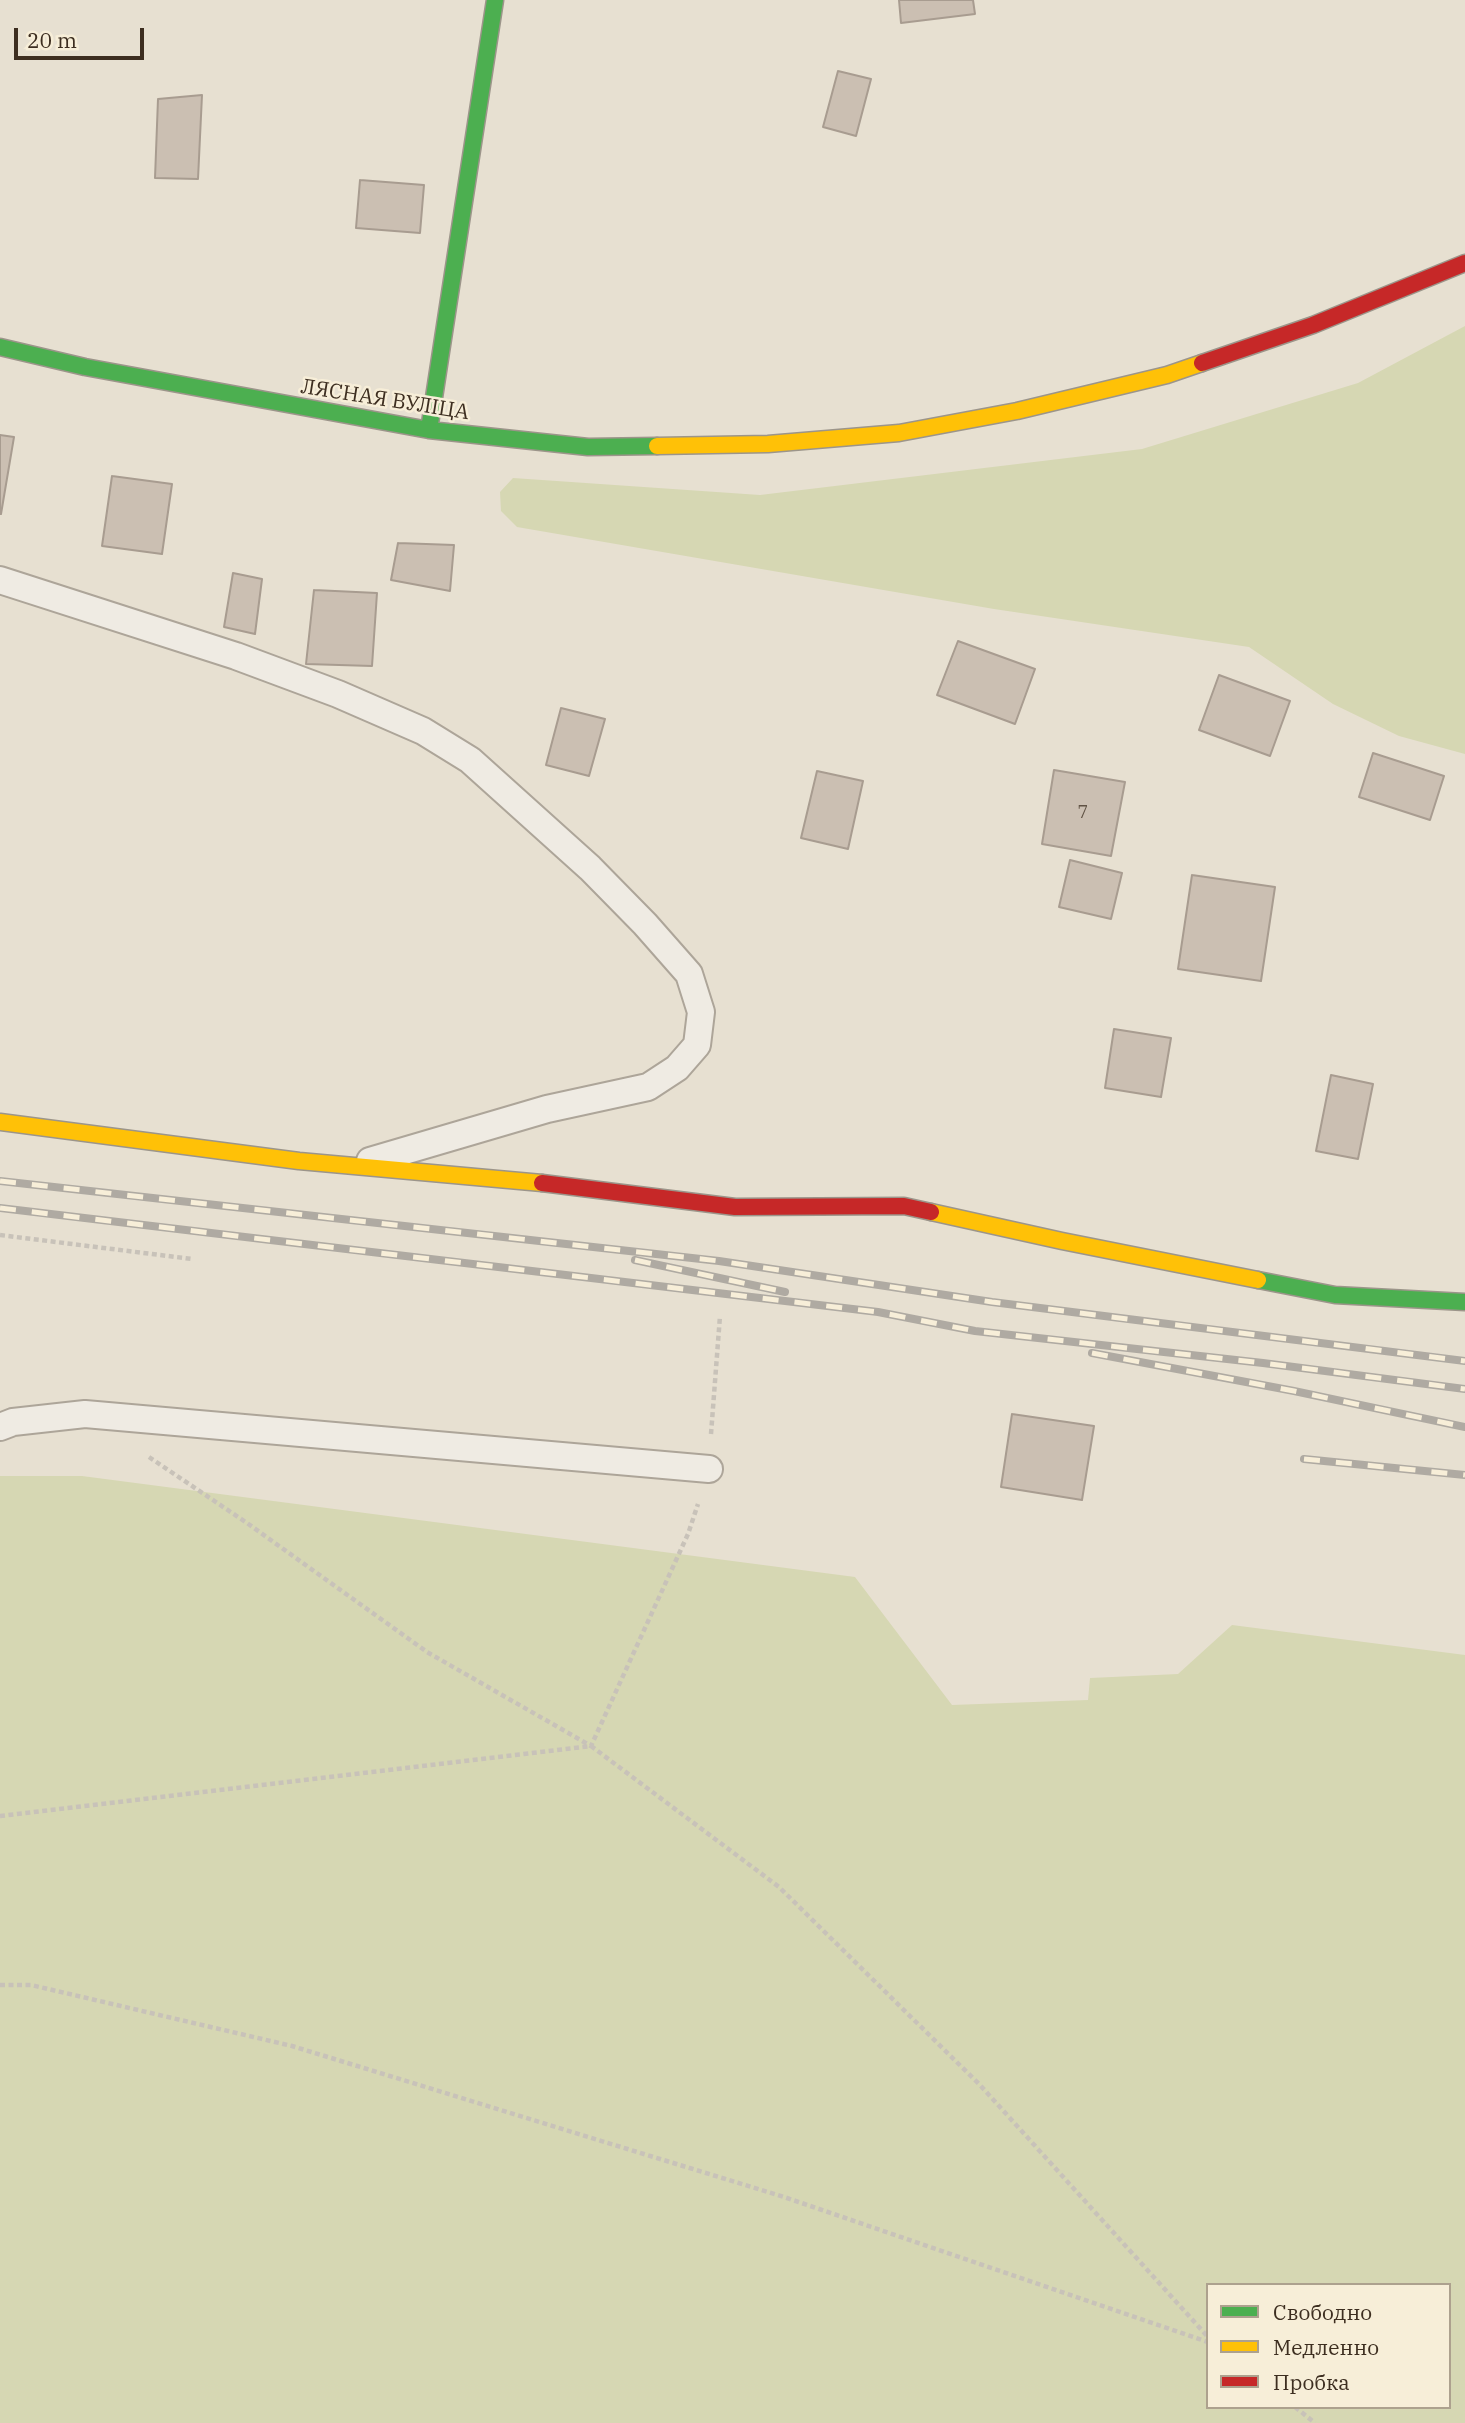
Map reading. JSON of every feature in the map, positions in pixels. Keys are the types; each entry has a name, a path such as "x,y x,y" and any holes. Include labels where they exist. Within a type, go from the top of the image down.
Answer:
{"street":[{"path":"429,430 495,0"},
{"name":"ЛЯСНАЯ ВУЛІЦА","path":"0,346 85,367 429,430 588,447 768,444 899,433 1017,411 1167,375 1313,325 1465,263"},
{"path":"0,1122 162,1144 354,1166 544,1183 735,1208 904,1206 1062,1241 1335,1295 1465,1302"}],"lane":[{"path":"0,580 236,656 338,694 423,731 470,760 590,868 689,974 701,1012 696,1045 677,1068 648,1087 547,1110 354,1166"},
{"path":"0,1427 13,1422 85,1414 709,1469"}],"path":[{"path":"0,1235 192,1259"},
{"path":"591,1745 688,1534 709,1469 720,1316"},
{"path":"143,1453 247,1523 428,1652 591,1745 779,1887 980,2085 1206,2335"},
{"path":"0,1816 591,1745"},
{"path":"0,1985 31,1985 292,2046 784,2197 1206,2341"},
{"path":"1298,2409 1315,2423"}],"green space":[{"path":"1465,326 1465,754 1399,736 1333,704 1249,647 994,609 517,527 501,511 500,492 513,478 760,495 1142,449 1358,383"},
{"path":"0,1476 82,1476 855,1577 952,1705 1088,1700 1090,1678 1178,1674 1232,1625 1465,1655 1465,2423 0,2423"}],"building":[{"path":"899,0 973,0 975,14 901,23"},
{"path":"838,71 871,79 856,136 823,127"},
{"path":"202,95 198,179 155,178 158,99"},
{"path":"360,180 424,185 420,233 356,228"},
{"path":"0,435 14,437 1,514 0,514"},
{"path":"112,476 172,484 162,554 102,546"},
{"path":"398,543 454,545 450,591 391,580"},
{"path":"233,573 262,579 255,634 224,627"},
{"path":"314,590 377,593 372,666 306,664"},
{"path":"958,641 1035,669 1015,724 937,695"},
{"path":"1219,675 1290,701 1270,756 1199,730"},
{"path":"561,708 605,719 589,776 546,765"},
{"path":"1373,753 1444,776 1430,820 1359,797"},
{"path":"1054,770 1125,782 1111,856 1042,844"},
{"path":"817,771 863,781 848,849 801,838"},
{"path":"1070,860 1122,873 1111,919 1059,907"},
{"path":"1192,875 1275,887 1261,981 1178,969"},
{"path":"1114,1029 1171,1038 1161,1097 1105,1088"},
{"path":"1331,1075 1373,1084 1358,1159 1316,1151"},
{"path":"1012,1414 1094,1426 1082,1500 1001,1487"}],"railway":[{"path":"0,1181 719,1261 992,1302 1465,1361"},
{"path":"0,1208 878,1312 975,1331 1465,1389"},
{"path":"635,1260 785,1292"},
{"path":"1092,1353 1465,1427"},
{"path":"1304,1459 1465,1475"}],"traffic: fast":[{"path":"429,430 495,0"},
{"path":"0,347 85,367 429,430 588,447 657,446"},
{"path":"1258,1280 1335,1295 1465,1302"}],"traffic: slow":[{"path":"657,446 768,444 899,433 1017,411 1167,375 1202,363"},
{"path":"0,1122 299,1161 542,1183"},
{"path":"931,1212 1258,1280"}],"traffic: jam":[{"path":"1202,363 1313,325 1465,263"},
{"path":"542,1183 735,1207 904,1206 931,1212"}]}
